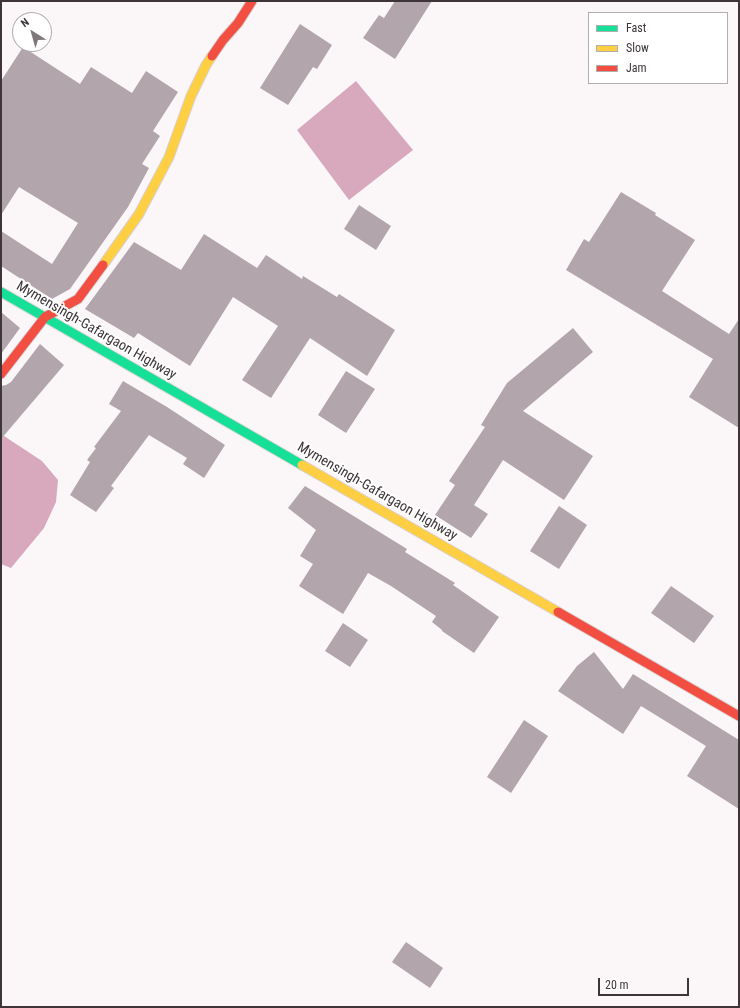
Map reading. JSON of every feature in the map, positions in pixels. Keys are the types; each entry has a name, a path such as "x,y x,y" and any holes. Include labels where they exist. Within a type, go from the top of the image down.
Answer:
{"main road":[{"path":"1,374 45,317 78,299 139,214 169,157 191,96 206,65 223,40 238,23 252,1"},
{"name":"Mymensingh-Gafargaon Highway","path":"1,292 739,716"}],"shaded area":[{"path":"356,81 413,150 349,200 297,130"},
{"path":"1,434 42,461 58,480 56,502 44,528 11,568 1,564"}],"building":[{"path":"395,1 432,1 395,59 363,38 379,15 384,18"},
{"path":"300,24 332,45 317,69 313,67 288,105 260,88"},
{"path":"20,52 31,52 80,84 91,67 132,93 146,71 178,92 153,131 160,136 142,164 149,168 128,207 70,289 52,299 1,266 1,231 52,264 78,223 19,187 1,215 1,81"},
{"path":"621,192 656,213 655,215 695,240 662,291 729,334 739,319 739,428 689,397 713,359 566,270 584,239 589,242"},
{"path":"359,205 391,226 376,250 344,229"},
{"path":"204,234 257,268 266,255 302,279 303,276 337,297 339,294 395,330 367,376 310,338 271,398 242,380 278,326 233,297 190,366 138,333 134,338 85,309 134,242 181,270"},
{"path":"1,312 20,328 1,354"},
{"path":"573,328 593,352 523,411 593,456 564,500 503,460 474,505 488,514 471,538 435,515 455,485 449,481 485,427 481,425 507,383"},
{"path":"40,344 64,365 1,439 1,386 11,382"},
{"path":"346,371 375,389 346,433 318,415"},
{"path":"123,381 167,407 225,445 204,478 183,464 187,458 149,435 111,486 114,488 96,512 70,495 90,462 87,460 96,448 94,447 121,411 109,404"},
{"path":"305,486 407,549 405,552 455,583 453,585 499,617 474,653 442,631 432,622 436,616 391,586 368,573 343,614 299,586 313,564 300,556 316,530 288,508"},
{"path":"559,506 587,525 559,569 530,551"},
{"path":"671,586 714,616 694,643 651,613"},
{"path":"343,623 368,640 350,667 325,651"},
{"path":"594,652 623,689 633,674 739,740 739,809 687,776 706,746 641,706 623,734 558,691 577,666"},
{"path":"524,720 548,736 511,793 487,777"},
{"path":"406,942 443,968 430,988 392,962"}],"traffic: fast":[{"path":"1,292 302,465"}],"traffic: slow":[{"path":"103,265 139,214 169,157 191,96 212,56"},
{"path":"302,465 558,612"}],"traffic: jam":[{"path":"212,56 223,40 238,23 252,1"},
{"path":"1,374 45,317 78,299 103,265"},
{"path":"558,612 739,716"}]}
